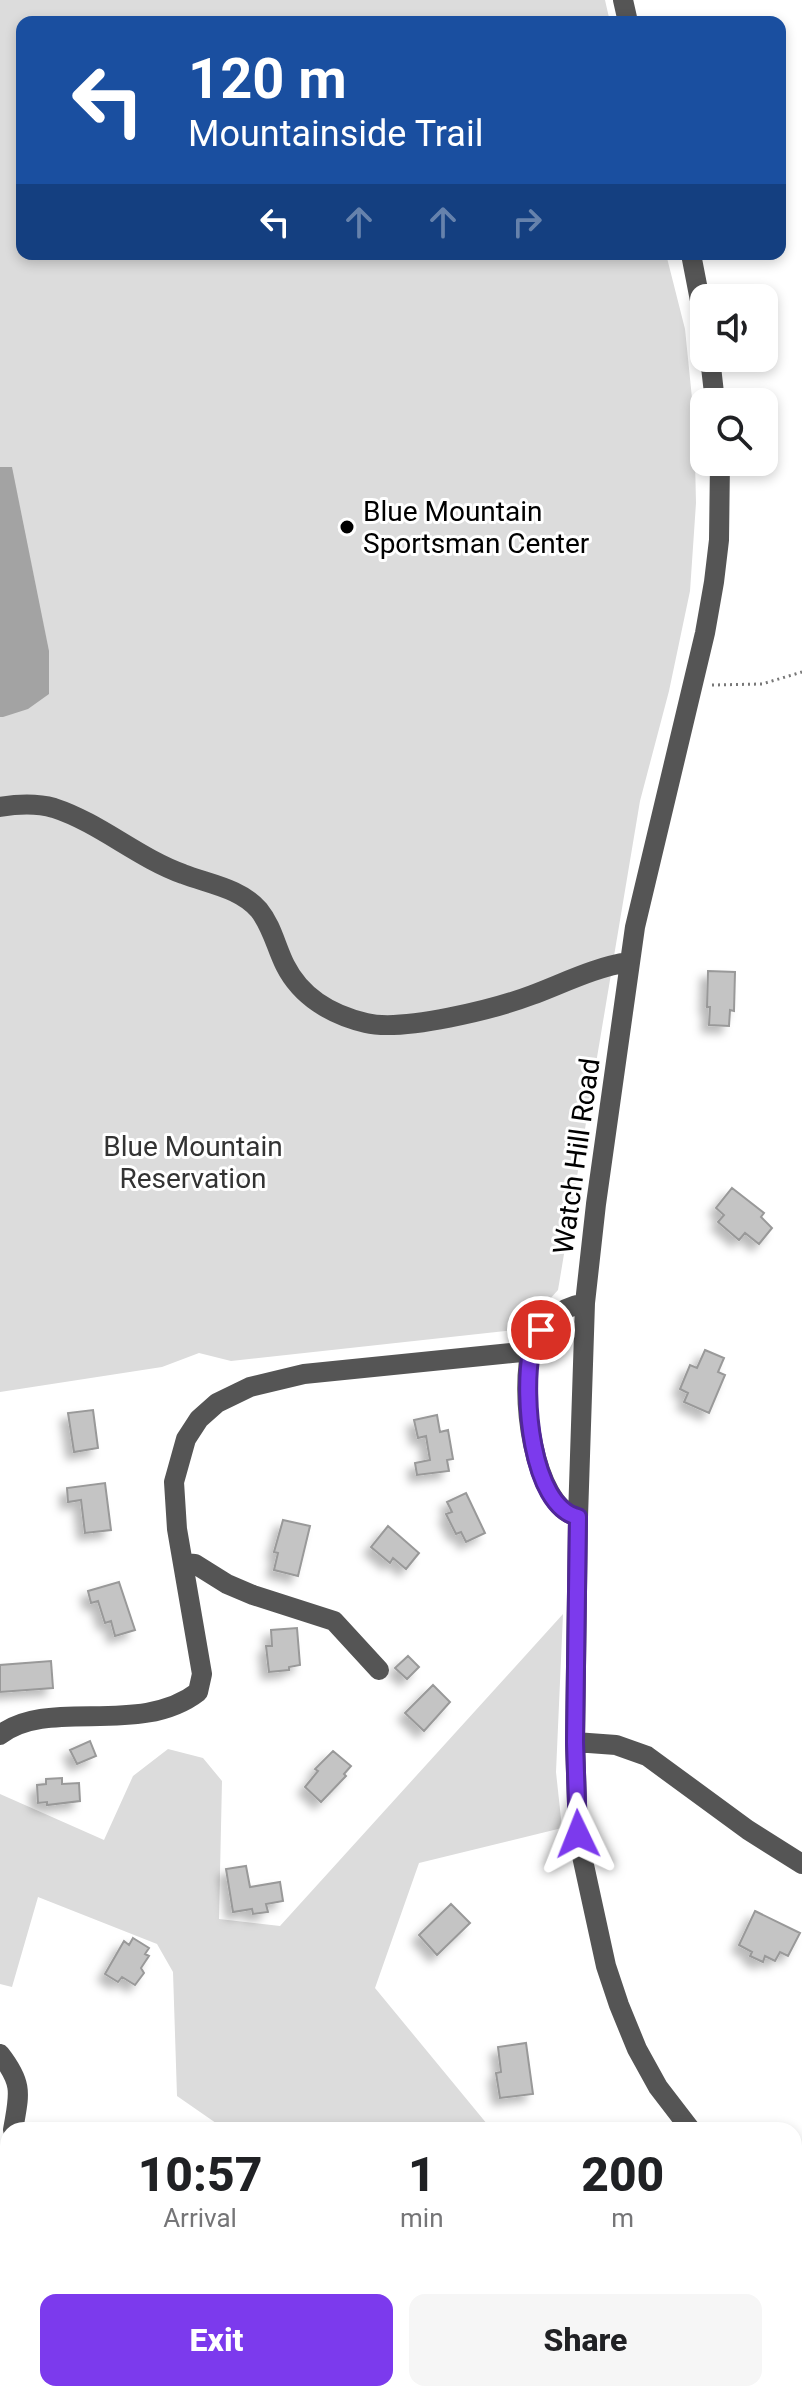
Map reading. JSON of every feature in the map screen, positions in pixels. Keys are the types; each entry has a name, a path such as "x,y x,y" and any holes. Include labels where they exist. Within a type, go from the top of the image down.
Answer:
{"street":[{"path":"692,260 697,284"},
{"name":"Watch Hill Road","path":"685,2122 658,2087 637,2049 606,1966 578,1834 575,1742 578,1517 585,1303 629,962 714,582 719,540 720,476"},
{"path":"0,807 22,803 53,808 88,823 150,860 244,897 259,911 272,932 286,967 301,989 324,1008 369,1024 433,1021 527,997 609,965 629,962"},
{"path":"578,1517 567,1514 550,1494 530,1432 528,1404 531,1351 541,1330 553,1315 568,1306 585,1303"},
{"path":"0,1735 9,1728 37,1720 161,1711 183,1704 198,1692 202,1674 177,1529 174,1482 186,1439 199,1419 217,1403 250,1387 304,1374 531,1351"},
{"path":"183,1563 195,1564 227,1584 253,1595 334,1621 379,1670"},
{"path":"575,1742 616,1745 647,1756 748,1830 802,1864"},
{"path":"0,2054 14,2072 20,2098 15,2122"}],"path":[{"path":"693,685 762,684 802,672"}],"green space":[{"name":"Blue Mountain Sportsman Center","path":"0,0 605,0 609,16 16,16 16,260 668,260 685,329 691,388 690,476 695,476 696,503 690,591 669,691 640,801 558,1290 523,1329 231,1361 199,1353 162,1367 0,1392"},
{"path":"563,1614 556,1772 562,1828 419,1863 375,1988 485,2122 214,2122 177,2096 173,1972 157,1944 38,1897 12,1987 0,1984 0,1794 104,1840 133,1776 168,1749 203,1758 222,1781 219,1919 280,1926"}],"shaded area":[{"path":"0,467 12,467 49,651 49,694 28,709 3,717 0,717"}],"building":[{"path":"708,971 735,972 734,1011 730,1010 729,1026 709,1025"},
{"path":"732,1188 764,1213 761,1217 772,1228 759,1244 745,1233 739,1240 718,1222 724,1215 716,1208"},
{"path":"705,1350 724,1358 718,1372 725,1375 709,1413 684,1402 688,1393 680,1389 690,1365 697,1368"},
{"path":"93,1410 98,1448 74,1452 68,1413"},
{"path":"437,1415 440,1432 448,1430 453,1459 447,1460 449,1471 417,1475 415,1463 430,1460 426,1436 418,1438 414,1420"},
{"path":"105,1483 111,1530 85,1533 81,1500 68,1502 67,1488"},
{"path":"466,1493 485,1533 466,1542 461,1532 456,1534 446,1514 452,1512 447,1502"},
{"path":"283,1520 310,1526 298,1576 274,1570 278,1553 274,1552"},
{"path":"388,1526 419,1553 406,1569 393,1558 390,1563 371,1547"},
{"path":"119,1582 135,1630 115,1636 111,1621 105,1623 98,1601 91,1603 88,1591"},
{"path":"297,1628 300,1665 289,1667 289,1670 269,1672 266,1646 272,1646 271,1630"},
{"path":"408,1656 419,1667 407,1679 395,1668"},
{"path":"51,1661 53,1688 0,1692 0,1665"},
{"path":"433,1685 450,1702 424,1731 405,1713"},
{"path":"90,1741 96,1756 77,1764 70,1750"},
{"path":"333,1751 351,1766 344,1774 346,1776 321,1802 305,1787 318,1771 315,1769"},
{"path":"62,1778 62,1784 79,1783 80,1801 47,1805 47,1802 38,1803 37,1785 46,1784 46,1779"},
{"path":"246,1866 250,1887 280,1882 283,1901 266,1904 268,1912 253,1914 252,1909 233,1912 226,1869"},
{"path":"451,1904 470,1923 437,1955 419,1935"},
{"path":"755,1911 800,1933 788,1956 780,1952 775,1961 765,1956 763,1962 750,1956 752,1952 739,1945"},
{"path":"133,1938 149,1948 145,1954 149,1956 141,1968 144,1973 135,1985 122,1977 118,1982 105,1974 124,1941 129,1945"},
{"path":"526,2043 533,2094 500,2098 496,2073 501,2072 498,2047"}],"place":[{"name":"Blue Mountain Sportsman Center","path":"347,527"}],"route":[{"path":"541,1330 531,1351 528,1378 530,1432 550,1494 567,1514 578,1517 575,1742 578,1834"}],"park label":[{"name":"Blue Mountain Reservation","path":"193,1162"}]}
